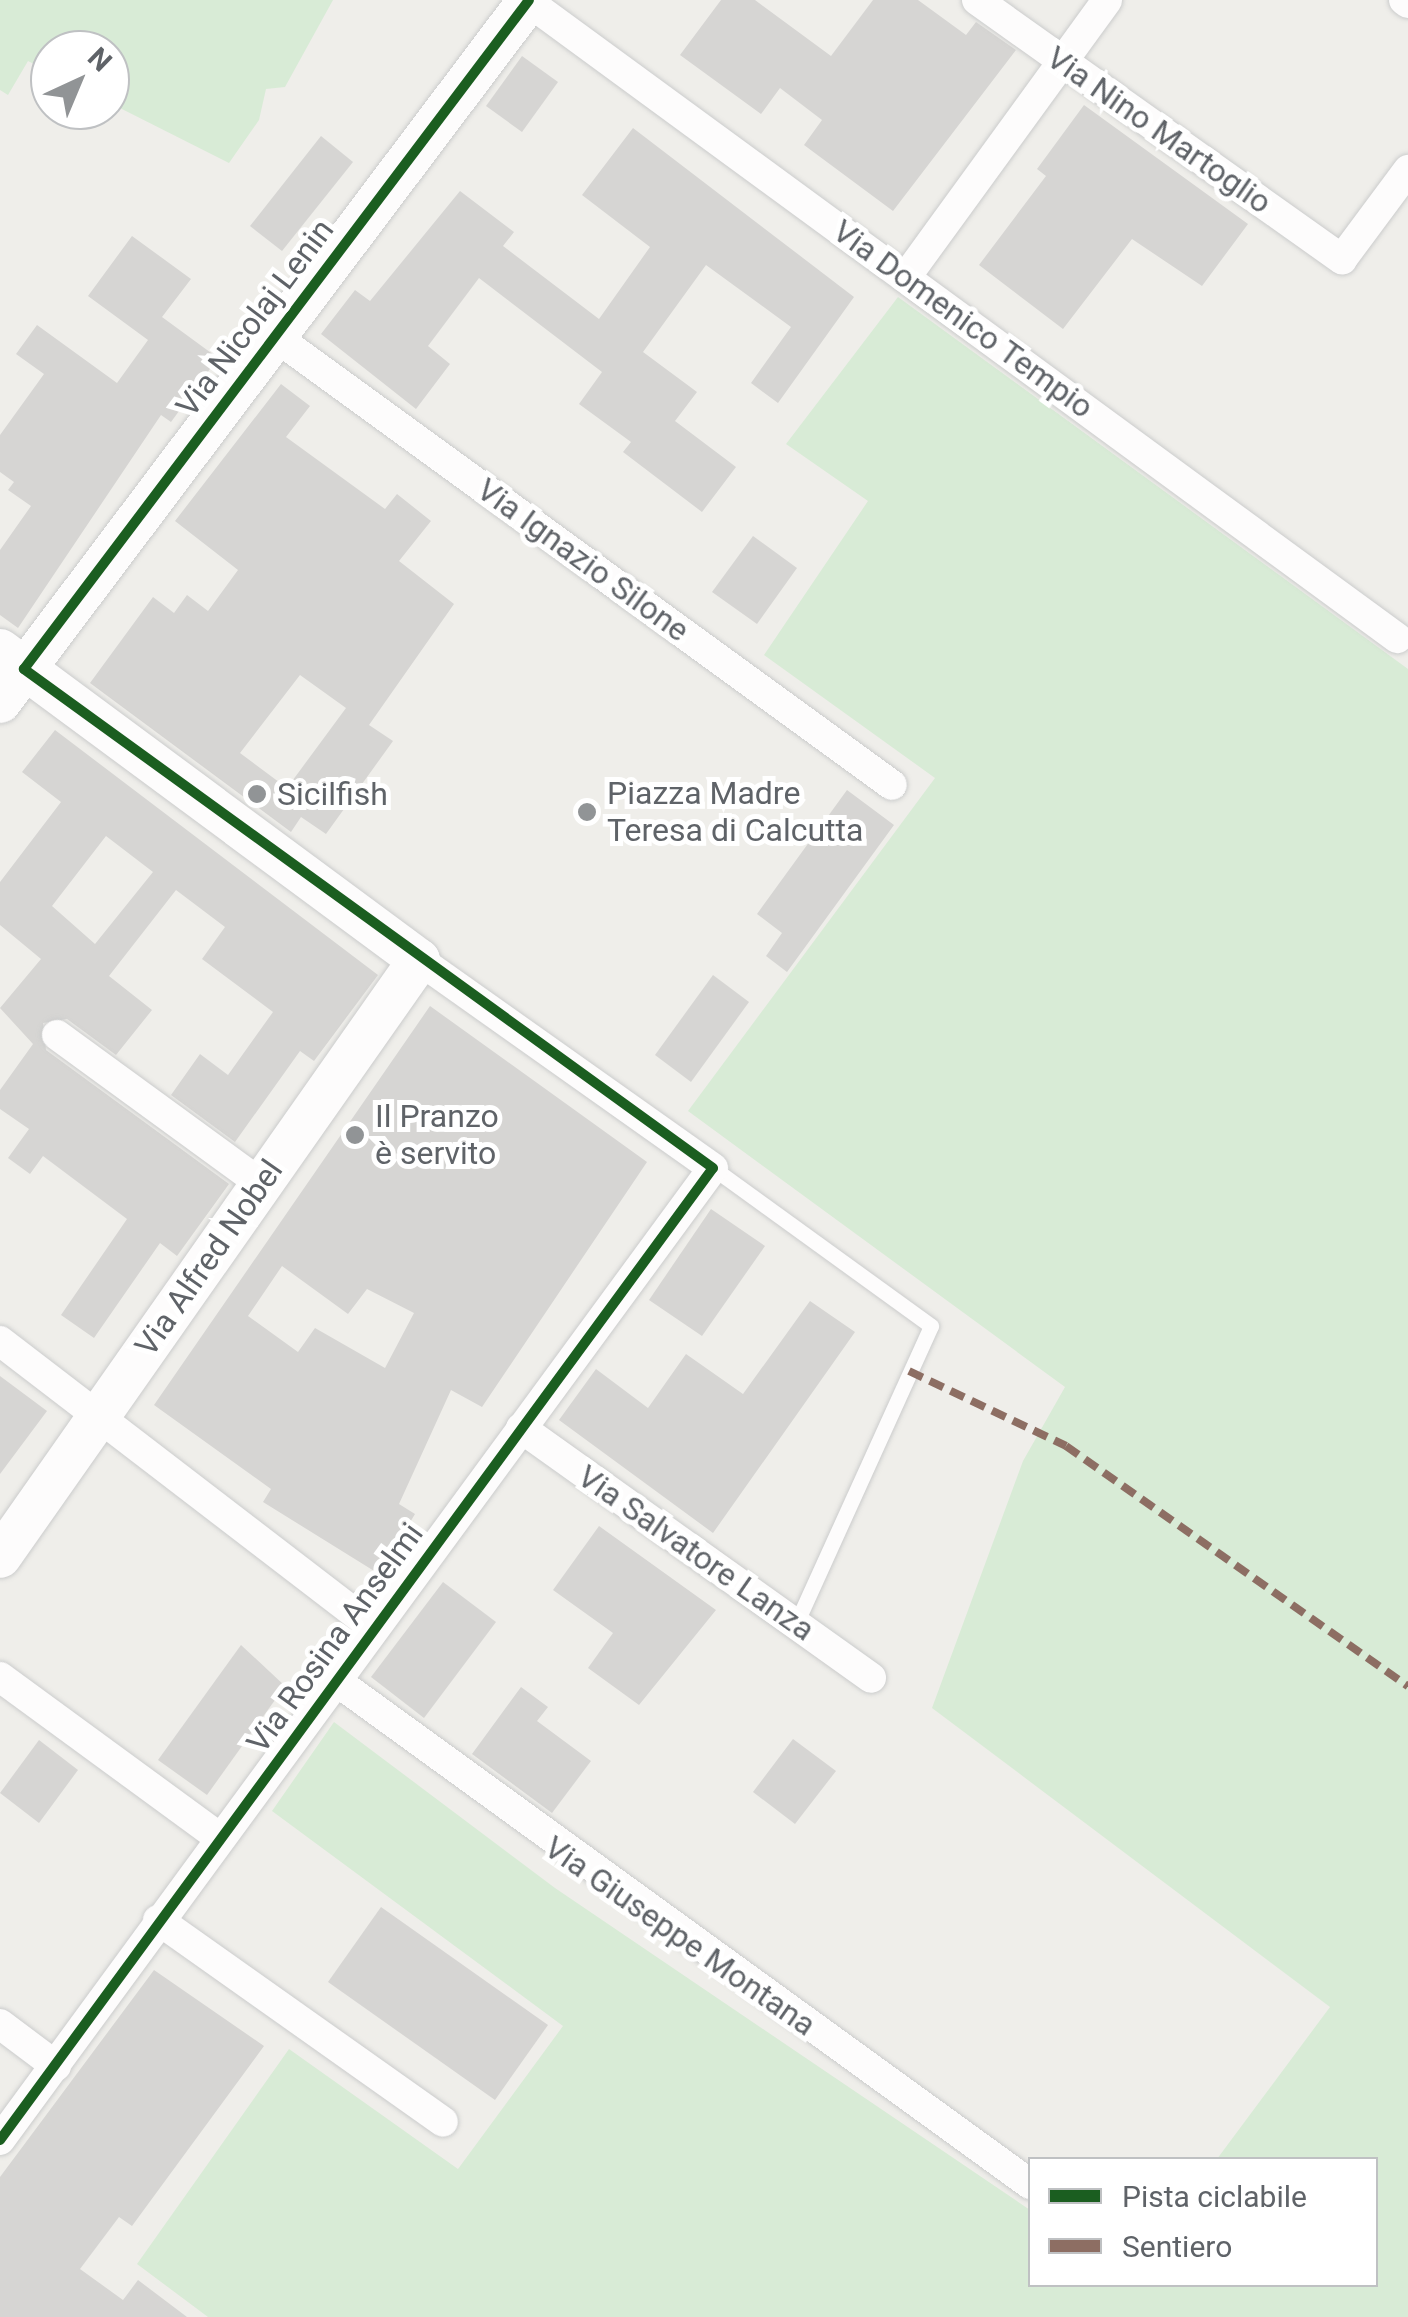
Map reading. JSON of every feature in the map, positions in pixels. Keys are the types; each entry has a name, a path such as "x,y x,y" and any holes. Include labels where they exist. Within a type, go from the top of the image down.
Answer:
{"main road":[{"name":"Via Nicolaj Lenin","path":"8,674 528,0"},
{"path":"8,674 419,960"},
{"name":"Via Alfred Nobel","path":"0,1557 419,960"}],"street":[{"name":"Via Domenico Tempio","path":"528,0 1397,638"},
{"name":"Via Nino Martoglio","path":"977,0 1342,259 1408,170"},
{"path":"906,278 1107,0"},
{"name":"Via Ignazio Silone","path":"273,335 892,785"},
{"path":"419,960 713,1168"},
{"path":"56,1035 261,1184"},
{"name":"Via Rosina Anselmi","path":"0,2140 713,1168"},
{"path":"0,1342 374,1628"},
{"name":"Via Salvatore Lanza","path":"521,1428 871,1678"},
{"path":"0,1677 220,1837"},
{"name":"Via Giuseppe Montana","path":"335,1680 1028,2183"},
{"path":"158,1920 442,2122"},
{"path":"0,2024 56,2066"}],"lane":[{"path":"713,1168 930,1326 796,1624"}],"green space":[{"path":"0,0 333,0 285,87 266,89 259,120 229,163 130,113 130,30 30,30 30,62 8,95 0,90"},
{"path":"898,297 1408,669 1408,2317 208,2317 137,2264 289,2049 458,2169 563,2026 272,1811 334,1722 555,1888 1028,2209 1028,2287 1378,2287 1378,2157 1218,2157 1330,2007 932,1708 1023,1461 1065,1387 688,1111 935,778 764,655 868,501 786,444"}],"building":[{"path":"721,0 755,0 831,56 873,0 918,0 966,35 976,22 1016,50 893,211 804,145 822,120 780,88 761,114 680,55"},
{"path":"522,56 558,82 522,132 486,106"},
{"path":"1084,105 1248,224 1202,286 1132,239 1063,329 979,265 1046,176 1037,169"},
{"path":"633,128 854,297 778,403 751,383 791,327 706,265 643,352 697,392 675,421 736,467 702,512 623,452 631,442 579,404 602,372 479,278 428,346 450,364 416,409 321,334 355,290 370,301 460,191 514,232 503,246 599,319 650,247 582,195"},
{"path":"321,136 353,162 282,251 250,226"},
{"path":"132,236 191,279 162,317 218,358 171,422 161,415 18,628 0,615 0,550 31,506 8,490 14,482 0,472 0,435 44,374 16,354 37,325 117,383 148,340 88,296"},
{"path":"281,384 310,406 286,437 385,509 397,494 431,521 399,561 454,604 369,725 393,741 326,834 301,817 291,832 90,683 153,597 174,613 187,595 208,611 238,570 175,521","holes":["300,675 346,708 287,788 240,753"]},
{"path":"753,536 797,568 757,624 712,592"},
{"path":"55,730 378,975 314,1061 300,1051 235,1142 171,1095 200,1054 228,1075 273,1012 202,959 225,927 176,890 109,976 152,1010 116,1055 67,1019 43,1023 46,1050 229,1184 177,1256 160,1243 94,1338 61,1315 127,1219 43,1156 30,1174 8,1158 29,1129 0,1109 0,1090 33,1044 0,1008 41,959 0,925 0,882 61,802 22,772","holes":["106,836 153,872 95,944 52,906"]},
{"path":"847,790 894,825 787,972 766,956 782,933 757,914"},
{"path":"713,975 749,1002 691,1082 655,1055"},
{"path":"430,1006 647,1162 482,1407 451,1390 399,1504 415,1514 379,1574 263,1502 271,1489 154,1405","holes":["282,1266 348,1314 367,1289 414,1313 385,1368 315,1328 298,1352 248,1316"]},
{"path":"711,1209 765,1246 702,1336 649,1300"},
{"path":"810,1301 855,1332 713,1533 559,1420 596,1369 648,1408 686,1354 743,1394"},
{"path":"0,1376 47,1411 0,1474"},
{"path":"599,1526 716,1610 639,1705 588,1668 613,1633 553,1590"},
{"path":"443,1582 496,1622 424,1718 371,1677"},
{"path":"241,1645 285,1686 207,1795 158,1760"},
{"path":"521,1687 548,1707 537,1721 591,1761 552,1813 472,1754"},
{"path":"793,1739 836,1771 795,1824 753,1792"},
{"path":"39,1740 78,1770 39,1823 0,1793"},
{"path":"381,1907 548,2025 495,2100 328,1982"},
{"path":"154,1970 264,2046 132,2226 119,2217 80,2269 123,2300 138,2280 187,2317 0,2317 0,2177"}],"marked path":[{"path":"909,1371 1066,1446 1408,1686"}],"cycle path":[{"path":"0,2140 713,1168 24,669 529,0"}],"place":[{"name":"Sicilfish","path":"257,794"},
{"name":"Piazza Madre Teresa di Calcutta","path":"587,812"},
{"name":"Il Pranzo è servito","path":"355,1135"}]}
